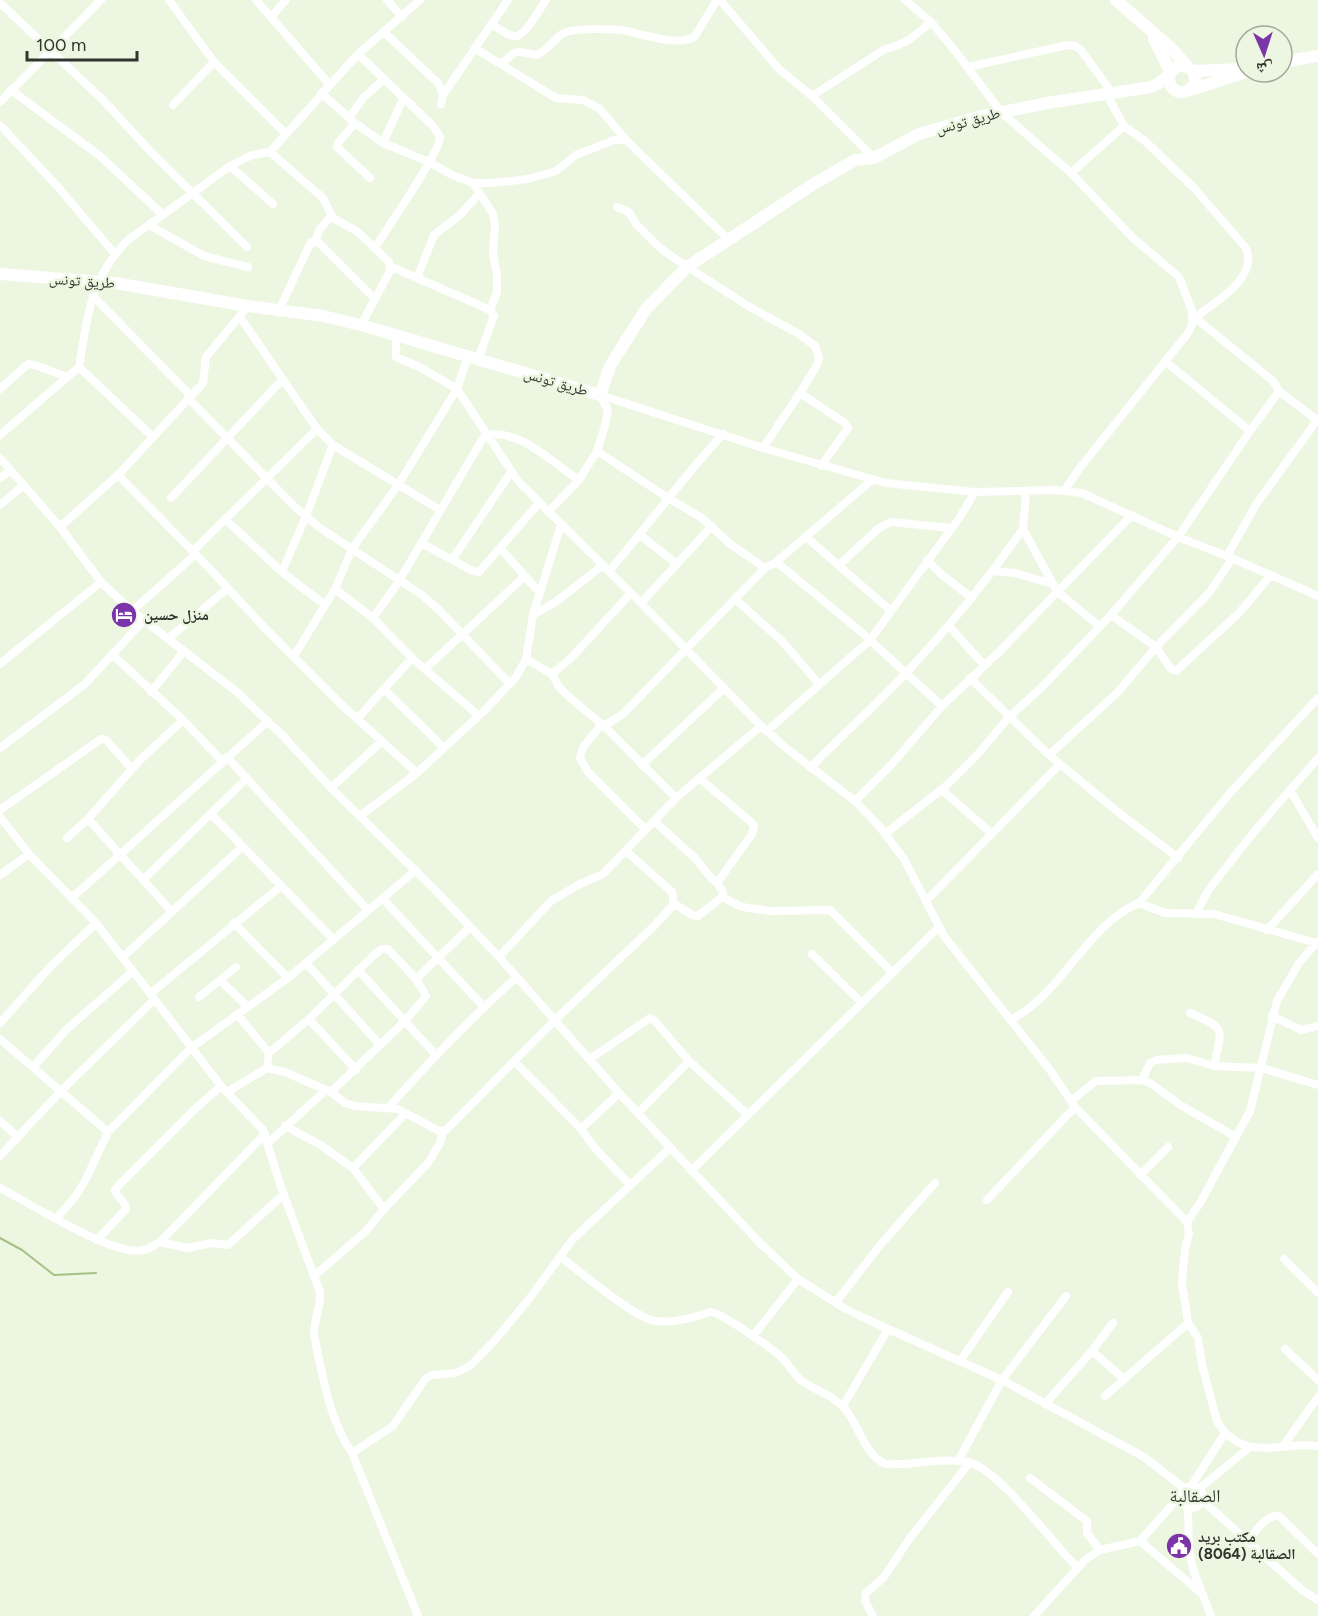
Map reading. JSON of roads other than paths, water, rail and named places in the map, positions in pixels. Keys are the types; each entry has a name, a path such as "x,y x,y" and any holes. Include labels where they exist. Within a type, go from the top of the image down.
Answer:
{"main road":[{"path":"1116,0 1172,49 1190,69 1196,79 1193,87 1184,91 1171,87 1170,74 1163,55 1149,31"},
{"path":"1294,60 1318,56"},
{"name":"طريق تونس","path":"0,274 98,281 323,316 600,395 610,366 646,309 687,267 812,185 855,160 874,158 919,134 1001,112 1151,87 1164,80 1177,67 1234,70"},
{"name":"طريق تونس","path":"1112,93 1184,91 1234,74"}],"street":[{"path":"0,102 101,0"},
{"path":"169,0 214,62 285,134"},
{"path":"256,0 330,85"},
{"path":"272,16 286,0"},
{"path":"387,0 402,17"},
{"path":"0,435 79,367 98,281 115,254 128,240 230,166 252,155 270,152 358,54 420,0"},
{"path":"384,32 439,84 442,100 508,0"},
{"path":"491,24 514,36 519,36 546,0"},
{"path":"501,64 516,51 521,50 537,55 564,33 574,31 623,31 659,38 689,40 695,36 719,0 780,69 812,96 874,158"},
{"path":"727,8 735,0"},
{"path":"905,0 931,22 1001,112 1071,174 1133,238 1179,277 1194,317 1273,381 1279,391 1318,419 1257,504 1209,593 1156,647 1107,704 1049,755"},
{"path":"0,3 103,99 143,143 247,247"},
{"path":"812,96 885,49 909,41 931,22"},
{"path":"968,67 1068,45 1081,50 1112,93 1124,126 1145,141 1194,188 1246,248 1249,255 1246,272 1234,287 1194,317 1188,333 1064,491"},
{"path":"476,48 556,98 583,100 600,109 626,140 729,240"},
{"path":"358,54 433,126 440,137 439,146 375,248"},
{"path":"173,105 214,62"},
{"path":"370,178 337,147 364,97 384,79"},
{"path":"11,90 100,156 162,214"},
{"path":"321,93 352,121 382,142 473,183 528,179 556,171 576,155 614,140 626,140"},
{"path":"382,142 403,99"},
{"path":"0,125 58,187 115,254"},
{"path":"1071,174 1124,126"},
{"path":"270,152 323,198 331,216 358,232 390,266 490,310 494,316 458,389 398,485 352,549 335,589 294,656"},
{"path":"230,166 273,204"},
{"path":"473,183 492,214 495,225 494,252 497,292 490,310"},
{"path":"417,278 434,235 460,215 479,194"},
{"path":"617,207 628,212 659,248 815,346 819,358 817,365 763,448"},
{"path":"279,310 311,243 315,242 320,229 331,216"},
{"path":"149,225 204,256 248,267"},
{"path":"315,242 319,243 375,299"},
{"path":"361,325 390,271 390,266"},
{"path":"93,296 294,506 430,602 510,684"},
{"path":"60,527 118,475 203,383 206,357 248,306"},
{"path":"240,317 317,429 333,445 440,510"},
{"path":"396,335 396,357 420,367 458,389 511,472 548,512 764,728 810,768 855,801 885,834 904,859 938,928 1073,1104 1187,1222 1189,1234 1185,1248 1182,1283 1188,1323 1198,1338 1202,1365 1217,1421 1225,1433 1237,1442 1251,1447 1318,1446"},
{"path":"1165,361 1250,431"},
{"path":"0,389 28,364 67,377"},
{"path":"79,367 153,437"},
{"path":"171,498 282,380"},
{"path":"885,834 942,790 1009,717 1065,664 1111,615 1178,537 1279,391"},
{"path":"800,393 848,425 847,432 821,466"},
{"path":"600,395 763,448 872,480 936,490 1064,491 1092,496 1178,537 1318,596"},
{"path":"548,512 579,480 597,451 608,410 600,395"},
{"path":"132,610 194,553 225,519 317,429"},
{"path":"487,434 502,433 515,436 579,480"},
{"path":"373,618 399,581 487,434"},
{"path":"533,615 606,568 640,535 686,473 723,434"},
{"path":"282,572 333,445"},
{"path":"597,451 702,518 730,544 765,568"},
{"path":"0,458 60,527 101,582 132,610 237,692 268,721 331,788 416,870 499,957 690,1171 798,1279 846,1309 1002,1380 1144,1457 1189,1489 1203,1494 1203,1501 1199,1506 1188,1508"},
{"path":"0,478 10,471"},
{"path":"453,560 511,472"},
{"path":"118,475 262,625 357,719 417,773"},
{"path":"646,830 588,772 580,758 583,747 603,725 623,714 765,568 775,563 872,480"},
{"path":"0,505 23,486"},
{"path":"499,957 551,901 603,874 676,798 819,684 870,640 952,528 975,492"},
{"path":"810,768 906,673 949,626 993,571 1023,529 1026,492"},
{"path":"421,543 479,572 540,503"},
{"path":"855,801 891,765 942,706 1058,592 1132,515"},
{"path":"225,519 282,572 325,605"},
{"path":"839,566 879,528 889,523 952,528"},
{"path":"360,816 417,773 479,716 522,668 526,659 533,615 561,525"},
{"path":"641,603 712,526"},
{"path":"1023,529 1058,592 1099,626"},
{"path":"640,535 677,564"},
{"path":"806,537 891,611"},
{"path":"501,549 540,593"},
{"path":"927,560 941,574 972,597"},
{"path":"775,563 870,640 942,706"},
{"path":"993,571 1014,573 1053,584"},
{"path":"425,669 525,576"},
{"path":"1111,615 1156,647 1173,671 1178,670 1240,612 1270,576"},
{"path":"0,664 101,582"},
{"path":"169,639 228,588"},
{"path":"335,589 373,618 412,658 479,716"},
{"path":"552,674 571,658 631,593"},
{"path":"735,599 782,641 819,684"},
{"path":"0,748 85,684 145,619"},
{"path":"949,626 984,665"},
{"path":"151,692 184,651"},
{"path":"113,655 246,779 368,910"},
{"path":"357,719 412,658"},
{"path":"526,659 552,674 559,687 603,725 676,798"},
{"path":"970,678 1049,755 1178,858"},
{"path":"642,765 724,688"},
{"path":"384,689 444,748"},
{"path":"1010,1020 1035,1004 1091,941 1123,910 1139,903 1230,793 1318,698"},
{"path":"1308,709 1318,714"},
{"path":"67,838 88,819 132,769 183,720"},
{"path":"73,897 268,721"},
{"path":"0,810 101,739 105,740 132,769"},
{"path":"331,788 382,741"},
{"path":"1197,914 1200,903 1220,874 1318,758"},
{"path":"926,901 1060,764"},
{"path":"699,778 754,826 752,834 717,883"},
{"path":"144,879 246,779"},
{"path":"942,790 991,833"},
{"path":"1290,790 1318,838"},
{"path":"211,814 334,940"},
{"path":"0,817 29,854 96,923 191,1048 224,1089 250,1115 267,1138 321,1300 314,1323 316,1345 336,1422 341,1437 352,1453 418,1616"},
{"path":"88,819 172,912"},
{"path":"654,821 694,858 723,890 722,897 698,916 692,915 673,903"},
{"path":"123,957 242,847"},
{"path":"314,1276 360,1237 428,1163 440,1143 443,1132 670,909 674,896 672,892 626,851"},
{"path":"0,875 29,854"},
{"path":"57,1218 85,1181 108,1132 191,1048 288,978 416,870"},
{"path":"1267,930 1318,874"},
{"path":"0,1156 152,997 234,923 281,886"},
{"path":"722,897 741,907 770,911 830,910 893,973"},
{"path":"383,899 483,1006"},
{"path":"1139,903 1165,913 1214,914 1317,942 1299,963 1277,1002 1250,1111 1200,1203 1187,1222"},
{"path":"0,1023 49,968 96,923"},
{"path":"234,923 288,978"},
{"path":"416,979 470,927"},
{"path":"690,1171 938,928"},
{"path":"0,1188 98,1240 131,1251 142,1251 160,1242 267,1138 356,1070 405,1021 426,996 416,979 388,949 382,949 309,1019 269,1053 267,1068"},
{"path":"812,954 862,1003"},
{"path":"306,963 380,1045"},
{"path":"199,997 237,967"},
{"path":"358,970 435,1054"},
{"path":"33,1067 66,1030 133,971"},
{"path":"389,1107 435,1054 483,1006 516,978"},
{"path":"220,980 248,1007"},
{"path":"1190,1013 1220,1028 1214,1066"},
{"path":"237,1014 269,1053"},
{"path":"1272,1016 1301,1030 1318,1026"},
{"path":"590,1059 650,1018 689,1061 748,1115"},
{"path":"309,1019 356,1070"},
{"path":"0,1039 108,1132"},
{"path":"1142,1080 1150,1063 1156,1060 1187,1058 1214,1066 1261,1068 1318,1086"},
{"path":"513,1061 582,1129 595,1148 630,1185"},
{"path":"638,1113 689,1061"},
{"path":"98,1240 126,1209 125,1203 117,1196 115,1191 117,1187 194,1110 224,1089 267,1068 285,1072 355,1106 389,1107 443,1132"},
{"path":"987,1200 1096,1081 1142,1080 1150,1083 1182,1106 1236,1137"},
{"path":"582,1129 619,1093"},
{"path":"353,1168 406,1113"},
{"path":"0,1121 18,1137"},
{"path":"285,1126 319,1144 353,1168 384,1209"},
{"path":"1140,1174 1168,1147"},
{"path":"352,1453 393,1426 426,1378 432,1374 455,1373 470,1366 496,1339 573,1239 670,1148"},
{"path":"836,1302 880,1244 935,1183"},
{"path":"160,1242 187,1248 212,1243 228,1245 284,1194"},
{"path":"561,1257 648,1319 669,1321 715,1313 753,1336 784,1360 798,1377 843,1406 870,1452 885,1464 930,1460 958,1461 970,1462 989,1472 1077,1567"},
{"path":"1284,1258 1318,1293"},
{"path":"753,1336 798,1279"},
{"path":"960,1361 1008,1292"},
{"path":"958,1461 1002,1380 1066,1296"},
{"path":"1045,1404 1092,1351 1113,1323"},
{"path":"1105,1396 1188,1323"},
{"path":"843,1406 888,1329"},
{"path":"1285,1349 1318,1380"},
{"path":"1092,1351 1124,1379"},
{"path":"1283,1446 1318,1397"},
{"path":"1211,1616 1189,1551 1188,1508 1182,1503 1225,1433"},
{"path":"1034,1616 1077,1567 1100,1550 1140,1541 1189,1489 1251,1447"},
{"path":"873,1616 866,1601 866,1593 884,1577 910,1538 970,1462"},
{"path":"1030,1478 1087,1521 1087,1533 1100,1550"},
{"path":"1203,1501 1302,1590 1318,1600"},
{"path":"1248,1541 1268,1518 1275,1515 1279,1516 1318,1554"},
{"path":"1140,1541 1202,1594"}],"waterway":[{"path":"0,1238 22,1250 54,1275 96,1273"}],"place":[{"name":"منزل حسين","path":"124,615"},
{"name":"مكتب بريد الصقالبة (8064)","path":"1179,1546"}],"district":[{"name":"الصقالبة","path":"1195,1496"}]}
